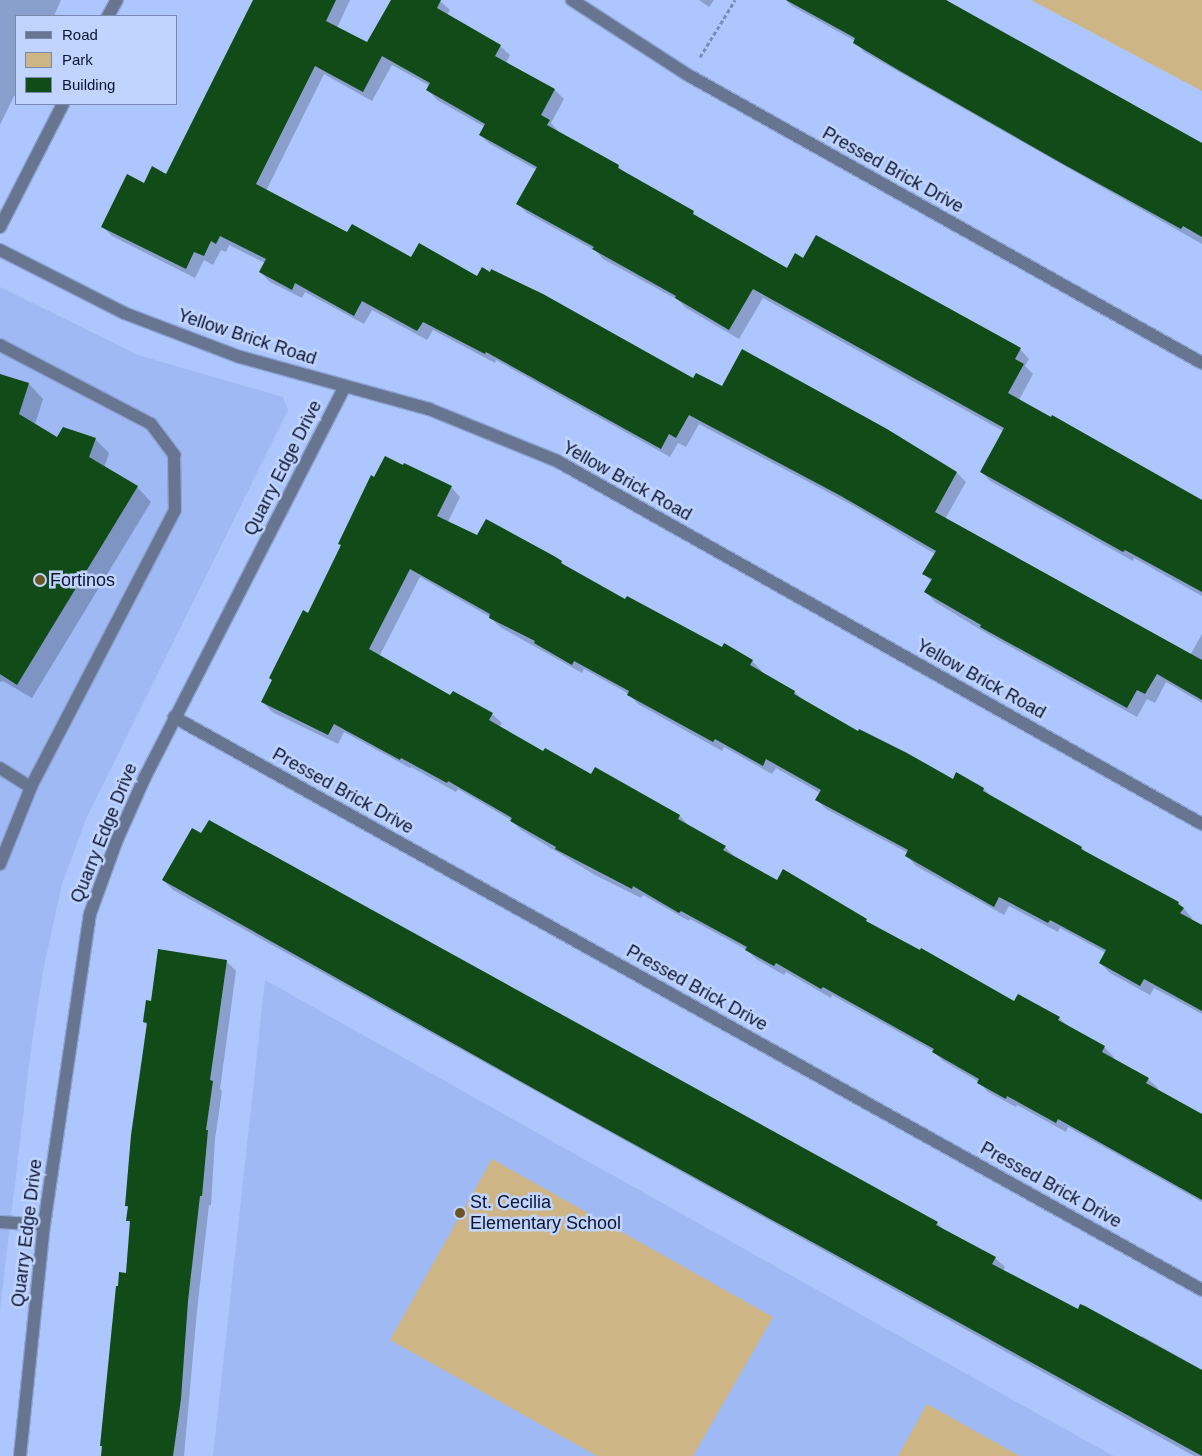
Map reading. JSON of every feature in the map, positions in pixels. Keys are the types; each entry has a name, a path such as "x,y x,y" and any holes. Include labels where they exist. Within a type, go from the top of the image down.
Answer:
{"street":[{"path":"109,15 117,0"},
{"name":"Pressed Brick Drive","path":"572,0 688,75 1202,363"},
{"path":"0,227 62,105"},
{"name":"Yellow Brick Road","path":"0,250 124,313 240,357 429,409 557,461 1202,824"},
{"path":"0,345 151,424 174,454 175,510 31,787 0,864"},
{"name":"Quarry Edge Drive","path":"20,1456 44,1225 90,914 116,842 174,717 346,386"},
{"name":"Pressed Brick Drive","path":"174,717 1202,1290"},
{"path":"0,768 31,787"},
{"path":"0,1222 44,1225"}],"path":[{"path":"688,75 735,0"}],"shaded area":[{"path":"0,287 138,355 283,397 288,410 86,819 62,884 43,971 30,1057 0,1310"},
{"name":"St. Cecilia Elementary School","path":"265,980 1097,1447 1114,1456 213,1456"}],"green space":[{"path":"1031,0 1202,0 1202,91"},
{"path":"492,1159 773,1317 693,1456 597,1456 390,1340"},
{"path":"927,1404 1020,1456 898,1456"}],"building":[{"path":"253,0 336,0 326,21 367,42 391,0 441,0 437,8 501,45 495,56 555,89 541,115 550,120 547,125 619,165 618,168 694,211 693,214 787,268 795,253 803,258 816,235 1021,348 1015,359 1024,364 1008,393 1051,417 1052,415 1202,500 1202,592 1125,550 1123,552 980,472 1004,428 753,289 729,330 675,298 676,296 592,249 594,247 516,204 537,167 479,135 485,124 426,90 430,83 382,56 363,92 315,66 256,184 347,232 352,224 411,257 419,243 477,276 482,267 490,272 491,269 543,294 693,378 696,373 722,386 742,349 887,429 957,472 935,512 1202,660 1202,700 1157,674 1145,694 1137,690 1127,708 980,627 981,625 924,592 932,579 922,574 936,551 841,496 689,415 676,438 669,434 661,449 486,352 485,354 423,322 417,331 362,301 354,316 295,283 292,290 259,272 266,259 220,236 216,244 211,241 204,256 194,252 186,269 101,227 127,174 144,183 152,166 166,174"},
{"path":"786,0 946,0 1202,143 1202,237 1183,226 1181,229 1063,164 900,71 853,43 855,38"},
{"name":"Fortinos","path":"0,374 29,383 19,414 57,437 63,427 96,438 89,457 138,486 17,685 0,674"},
{"path":"385,456 452,486 437,516 477,535 486,519 554,556 562,561 561,563 625,599 627,596 722,647 724,643 753,660 750,665 795,691 794,694 858,731 859,729 907,753 953,779 956,772 984,788 983,791 1082,847 1081,849 1179,902 1178,904 1184,908 1180,913 1202,925 1202,1011 1144,979 1140,986 1099,963 1106,950 1050,920 1048,923 999,897 994,907 905,856 908,850 815,800 821,790 766,759 763,766 715,739 713,742 627,695 629,691 574,661 572,665 534,643 535,641 489,618 490,614 410,569 369,649 450,695 453,691 493,713 489,720 543,751 545,748 591,774 595,767 680,815 678,819 726,846 723,850 777,880 783,869 867,919 866,921 920,950 921,948 1014,1001 1018,994 1060,1017 1058,1020 1105,1046 1102,1052 1149,1078 1146,1083 1202,1114 1202,1200 1058,1119 1056,1123 1007,1096 1006,1099 977,1083 979,1079 932,1052 934,1049 823,987 821,989 776,963 774,966 745,950 747,947 681,911 679,913 633,886 632,889 555,849 556,847 510,821 512,818 448,781 447,783 401,758 400,760 334,724 328,735 261,702 272,680 269,678 303,610 308,613 341,545 338,544 371,475 374,477"},
{"path":"209,820 938,1222 936,1225 996,1257 992,1264 1078,1309 1080,1304 1085,1306 1202,1370 1202,1456 570,1109 162,880 192,828 201,833"},
{"path":"158,949 227,960 210,1080 213,1081 206,1130 208,1130 202,1196 200,1196 188,1301 181,1399 173,1456 101,1456 102,1446 100,1446 116,1286 118,1286 119,1272 126,1273 130,1221 126,1221 128,1206 125,1206 131,1135 147,1023 143,1022 146,1000 151,1001"}],"place":[{"name":"Fortinos","path":"40,580"},
{"name":"St. Cecilia Elementary School","path":"460,1213"}]}
